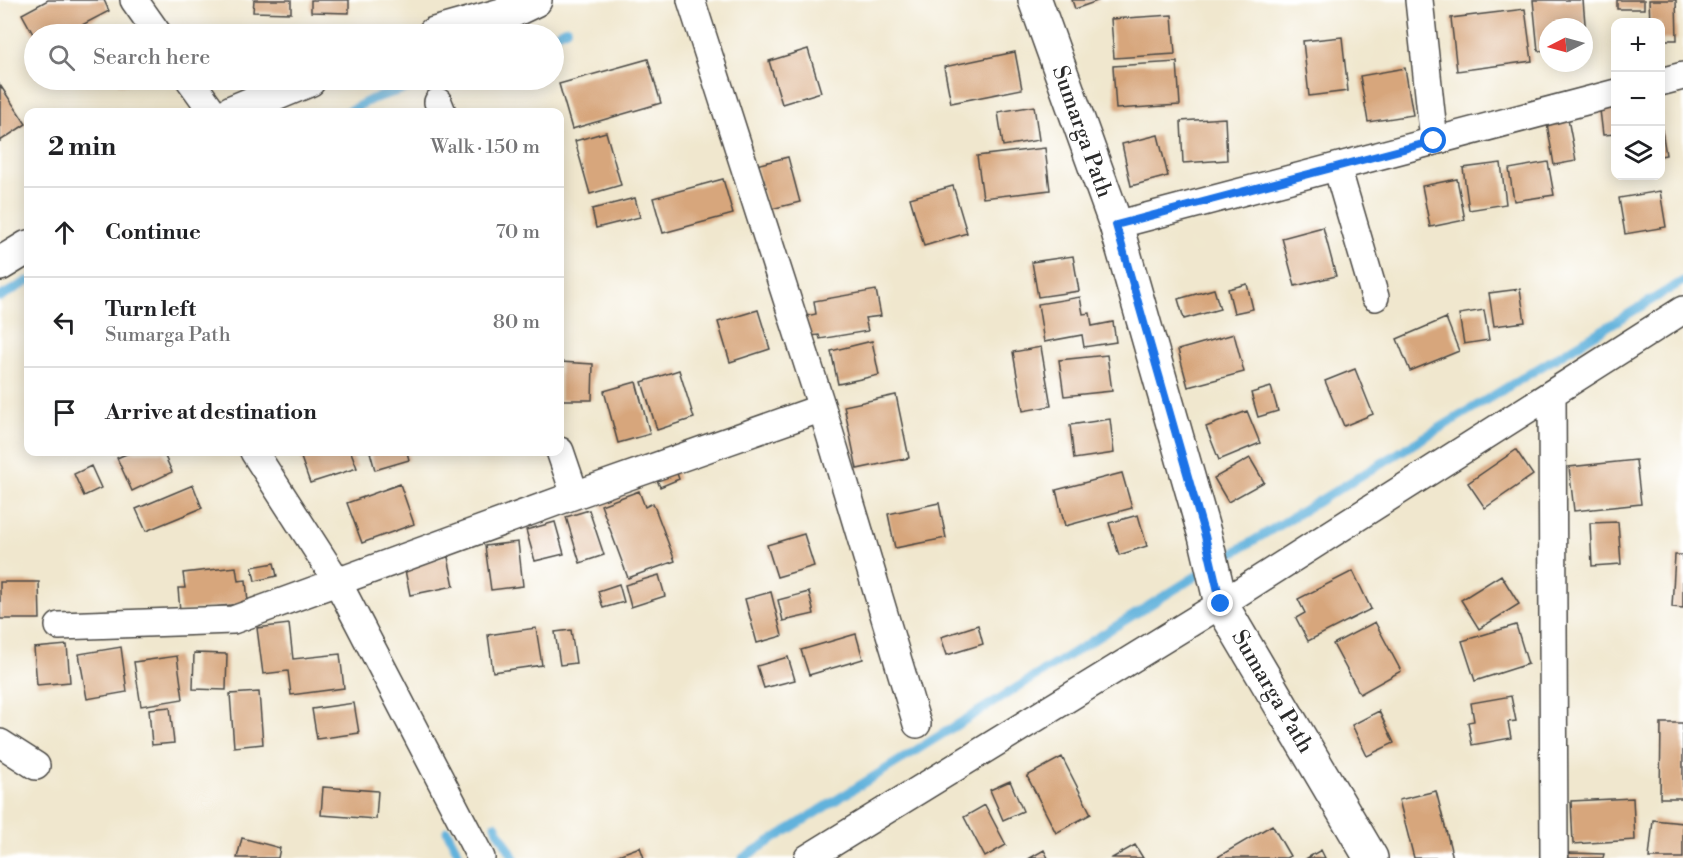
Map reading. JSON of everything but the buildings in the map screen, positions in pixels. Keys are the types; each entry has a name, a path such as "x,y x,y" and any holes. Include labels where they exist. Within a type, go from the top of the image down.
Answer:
{"main road":[{"path":"469,24 508,13 535,0"},
{"name":"Sumarga Path","path":"1035,0 1116,225 1205,536 1221,604 1371,858"},
{"path":"242,108 285,90"},
{"path":"0,264 24,249"}],"street":[{"path":"134,0 151,24"},
{"path":"691,0 822,408 917,724"},
{"path":"1419,0 1434,141"},
{"path":"1665,81 1683,76"},
{"path":"197,90 210,108"},
{"path":"1116,225 1611,94"},
{"path":"1337,167 1375,297"},
{"path":"808,858 1221,604 1683,310"},
{"path":"1552,394 1554,858"},
{"path":"59,626 233,621 337,581 822,408"},
{"path":"257,456 337,581 481,858"},
{"path":"562,456 575,495"},
{"path":"0,743 36,766"}],"waterway":[{"path":"355,108 372,99 401,90"},
{"path":"1233,553 1683,281"},
{"path":"0,297 24,283"},
{"path":"743,858 1206,570"},
{"path":"495,825 514,858"},
{"path":"447,831 461,858"}],"route":[{"path":"1221,604 1205,536 1116,225 1434,141"}]}
